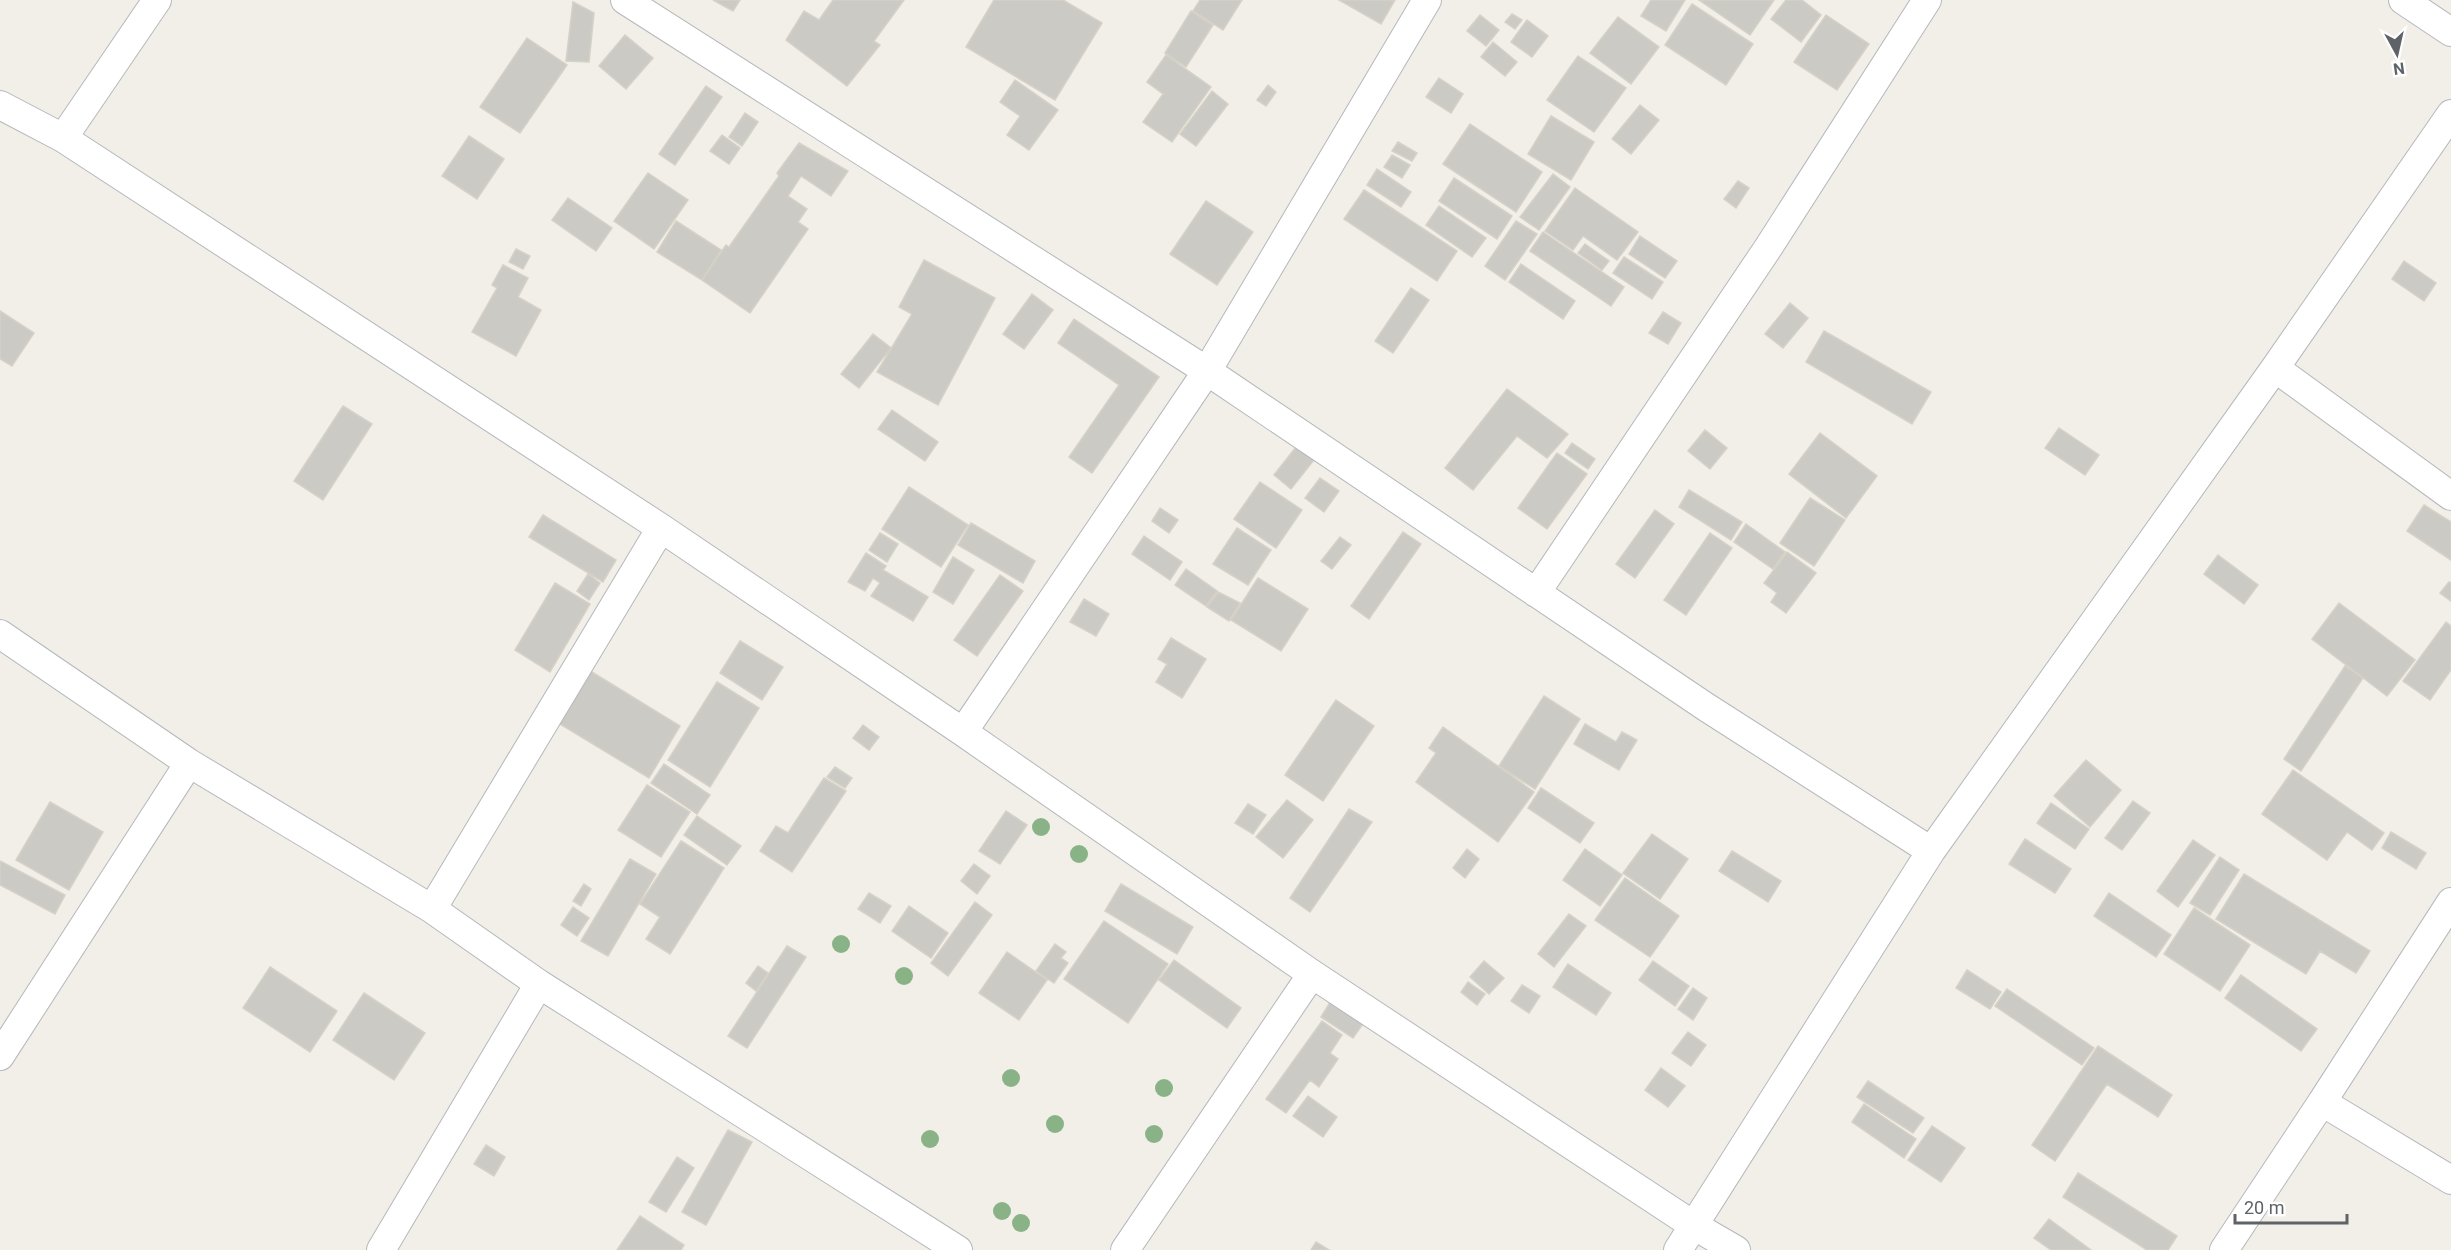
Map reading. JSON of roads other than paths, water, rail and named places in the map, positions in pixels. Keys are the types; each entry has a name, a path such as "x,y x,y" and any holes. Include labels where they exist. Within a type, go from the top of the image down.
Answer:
{"street":[{"path":"63,138 157,0"},
{"path":"963,732 1207,371 1427,0"},
{"path":"1536,593 1768,248 1927,0"},
{"path":"2403,0 2451,32"},
{"path":"643,5 1207,371 1706,707 1931,851"},
{"path":"0,105 63,138 661,528 963,732 1312,974 1693,1225 1736,1250"},
{"path":"1678,1250 1931,851 2275,368 2451,114"},
{"path":"2275,368 2451,496"},
{"path":"432,909 661,528"},
{"path":"0,634 189,763 432,909 539,984 958,1250"},
{"path":"0,1056 189,763"},
{"path":"2224,1250 2451,902"},
{"path":"1125,1250 1312,974"},
{"path":"381,1250 539,984"},
{"path":"2322,1102 2451,1180"}]}
